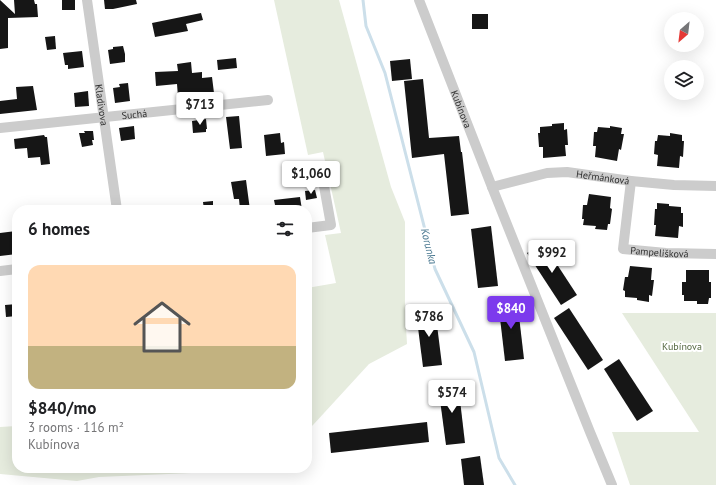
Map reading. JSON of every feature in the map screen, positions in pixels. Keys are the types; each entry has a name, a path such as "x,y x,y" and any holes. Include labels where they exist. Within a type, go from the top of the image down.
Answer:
{"street":[{"name":"Kladivova","path":"87,0 116,205"},
{"name":"Kubínova","path":"419,0 492,187 612,485"},
{"name":"Suchá","path":"0,128 268,100"},
{"name":"Heřmánková","path":"492,187 528,177 554,172 567,172 631,181 674,185 716,186"},
{"name":"Pampelišková","path":"631,181 623,249 666,253 716,254"},
{"path":"312,227 331,225 324,186"},
{"path":"0,271 12,270"}],"green space":[{"path":"274,0 339,0 391,187 405,222 405,310 407,344 369,364 312,426 312,287 336,283 325,235 341,233 323,152 308,155"},
{"name":"Kubínova","path":"622,313 716,313 716,485 630,485 612,432 699,432"},
{"path":"12,426 12,473 192,473 99,477 77,481 0,474 0,427"}],"building":[{"path":"0,0 15,14 14,0 34,0 35,4 37,4 38,17 8,18 8,48 0,49"},
{"path":"62,0 75,0 75,10 62,10"},
{"path":"104,0 136,0 137,4 113,9 105,9"},
{"path":"201,13 203,20 186,24 188,31 155,37 152,23"},
{"path":"472,14 488,14 488,29 472,29"},
{"path":"55,36 56,49 47,50 45,37"},
{"path":"123,46 125,62 110,64 108,50 113,49 113,47"},
{"path":"82,51 84,67 68,69 68,65 65,65 63,53"},
{"path":"236,58 237,68 218,70 217,60"},
{"path":"410,59 412,79 392,81 390,61"},
{"path":"191,62 192,73 202,72 202,78 212,77 214,93 178,97 177,84 156,86 155,72 178,71 177,64"},
{"path":"423,79 429,138 459,136 469,214 451,216 444,154 412,158 404,81"},
{"path":"128,83 130,101 115,103 113,88 120,87 119,84"},
{"path":"33,86 37,110 0,114 0,101 17,99 16,87"},
{"path":"88,91 89,106 75,107 74,93"},
{"path":"239,116 242,148 230,149 226,117"},
{"path":"206,119 206,132 193,133 192,121"},
{"path":"564,123 564,130 567,129 568,145 565,145 566,156 543,158 543,147 539,147 538,133 540,133 540,127"},
{"path":"134,126 135,139 121,141 119,128"},
{"path":"610,126 622,128 621,134 624,134 617,161 595,157 596,146 593,146 594,132 597,132 598,127 610,128"},
{"path":"84,131 93,131 93,145 82,147 79,133 85,133"},
{"path":"280,133 281,143 284,142 285,154 266,156 264,135"},
{"path":"670,133 682,135 682,141 684,141 683,157 680,156 679,168 657,166 658,155 654,154 655,141 657,141 658,135 670,136"},
{"path":"44,135 47,137 50,164 41,165 40,157 28,158 27,148 15,149 14,139"},
{"path":"246,180 249,205 240,205 239,199 234,199 231,182"},
{"path":"315,190 317,198 306,200 305,191"},
{"path":"589,194 611,197 610,208 612,209 610,224 608,224 607,230 595,229 596,226 583,225 583,205 587,205"},
{"path":"300,197 301,205 275,205 274,200"},
{"path":"213,201 213,205 203,205 203,202"},
{"path":"657,203 681,207 681,213 683,213 683,227 679,226 678,238 655,236 656,225 654,225"},
{"path":"491,226 498,286 478,288 471,229"},
{"path":"12,232 12,255 0,256 0,233"},
{"path":"543,243 577,295 561,305 527,253"},
{"path":"630,266 652,268 651,280 654,280 652,296 649,295 649,302 637,300 637,298 625,297 625,291 623,290 625,277 628,277"},
{"path":"686,270 709,270 711,298 709,298 708,304 697,304 697,301 684,301 684,295 682,295 682,282 686,282"},
{"path":"517,299 524,359 505,361 498,301"},
{"path":"12,304 12,316 6,317 5,305"},
{"path":"569,308 603,360 588,370 554,318"},
{"path":"435,309 442,365 423,367 416,312"},
{"path":"619,359 653,411 637,421 604,369"},
{"path":"458,383 465,443 446,445 438,385"},
{"path":"427,422 429,442 331,453 329,433"},
{"path":"480,456 484,485 464,485 461,459"}],"waterway":[{"name":"Korunka","path":"363,0 366,26 385,73 435,269 474,352 499,458 515,485"}]}
